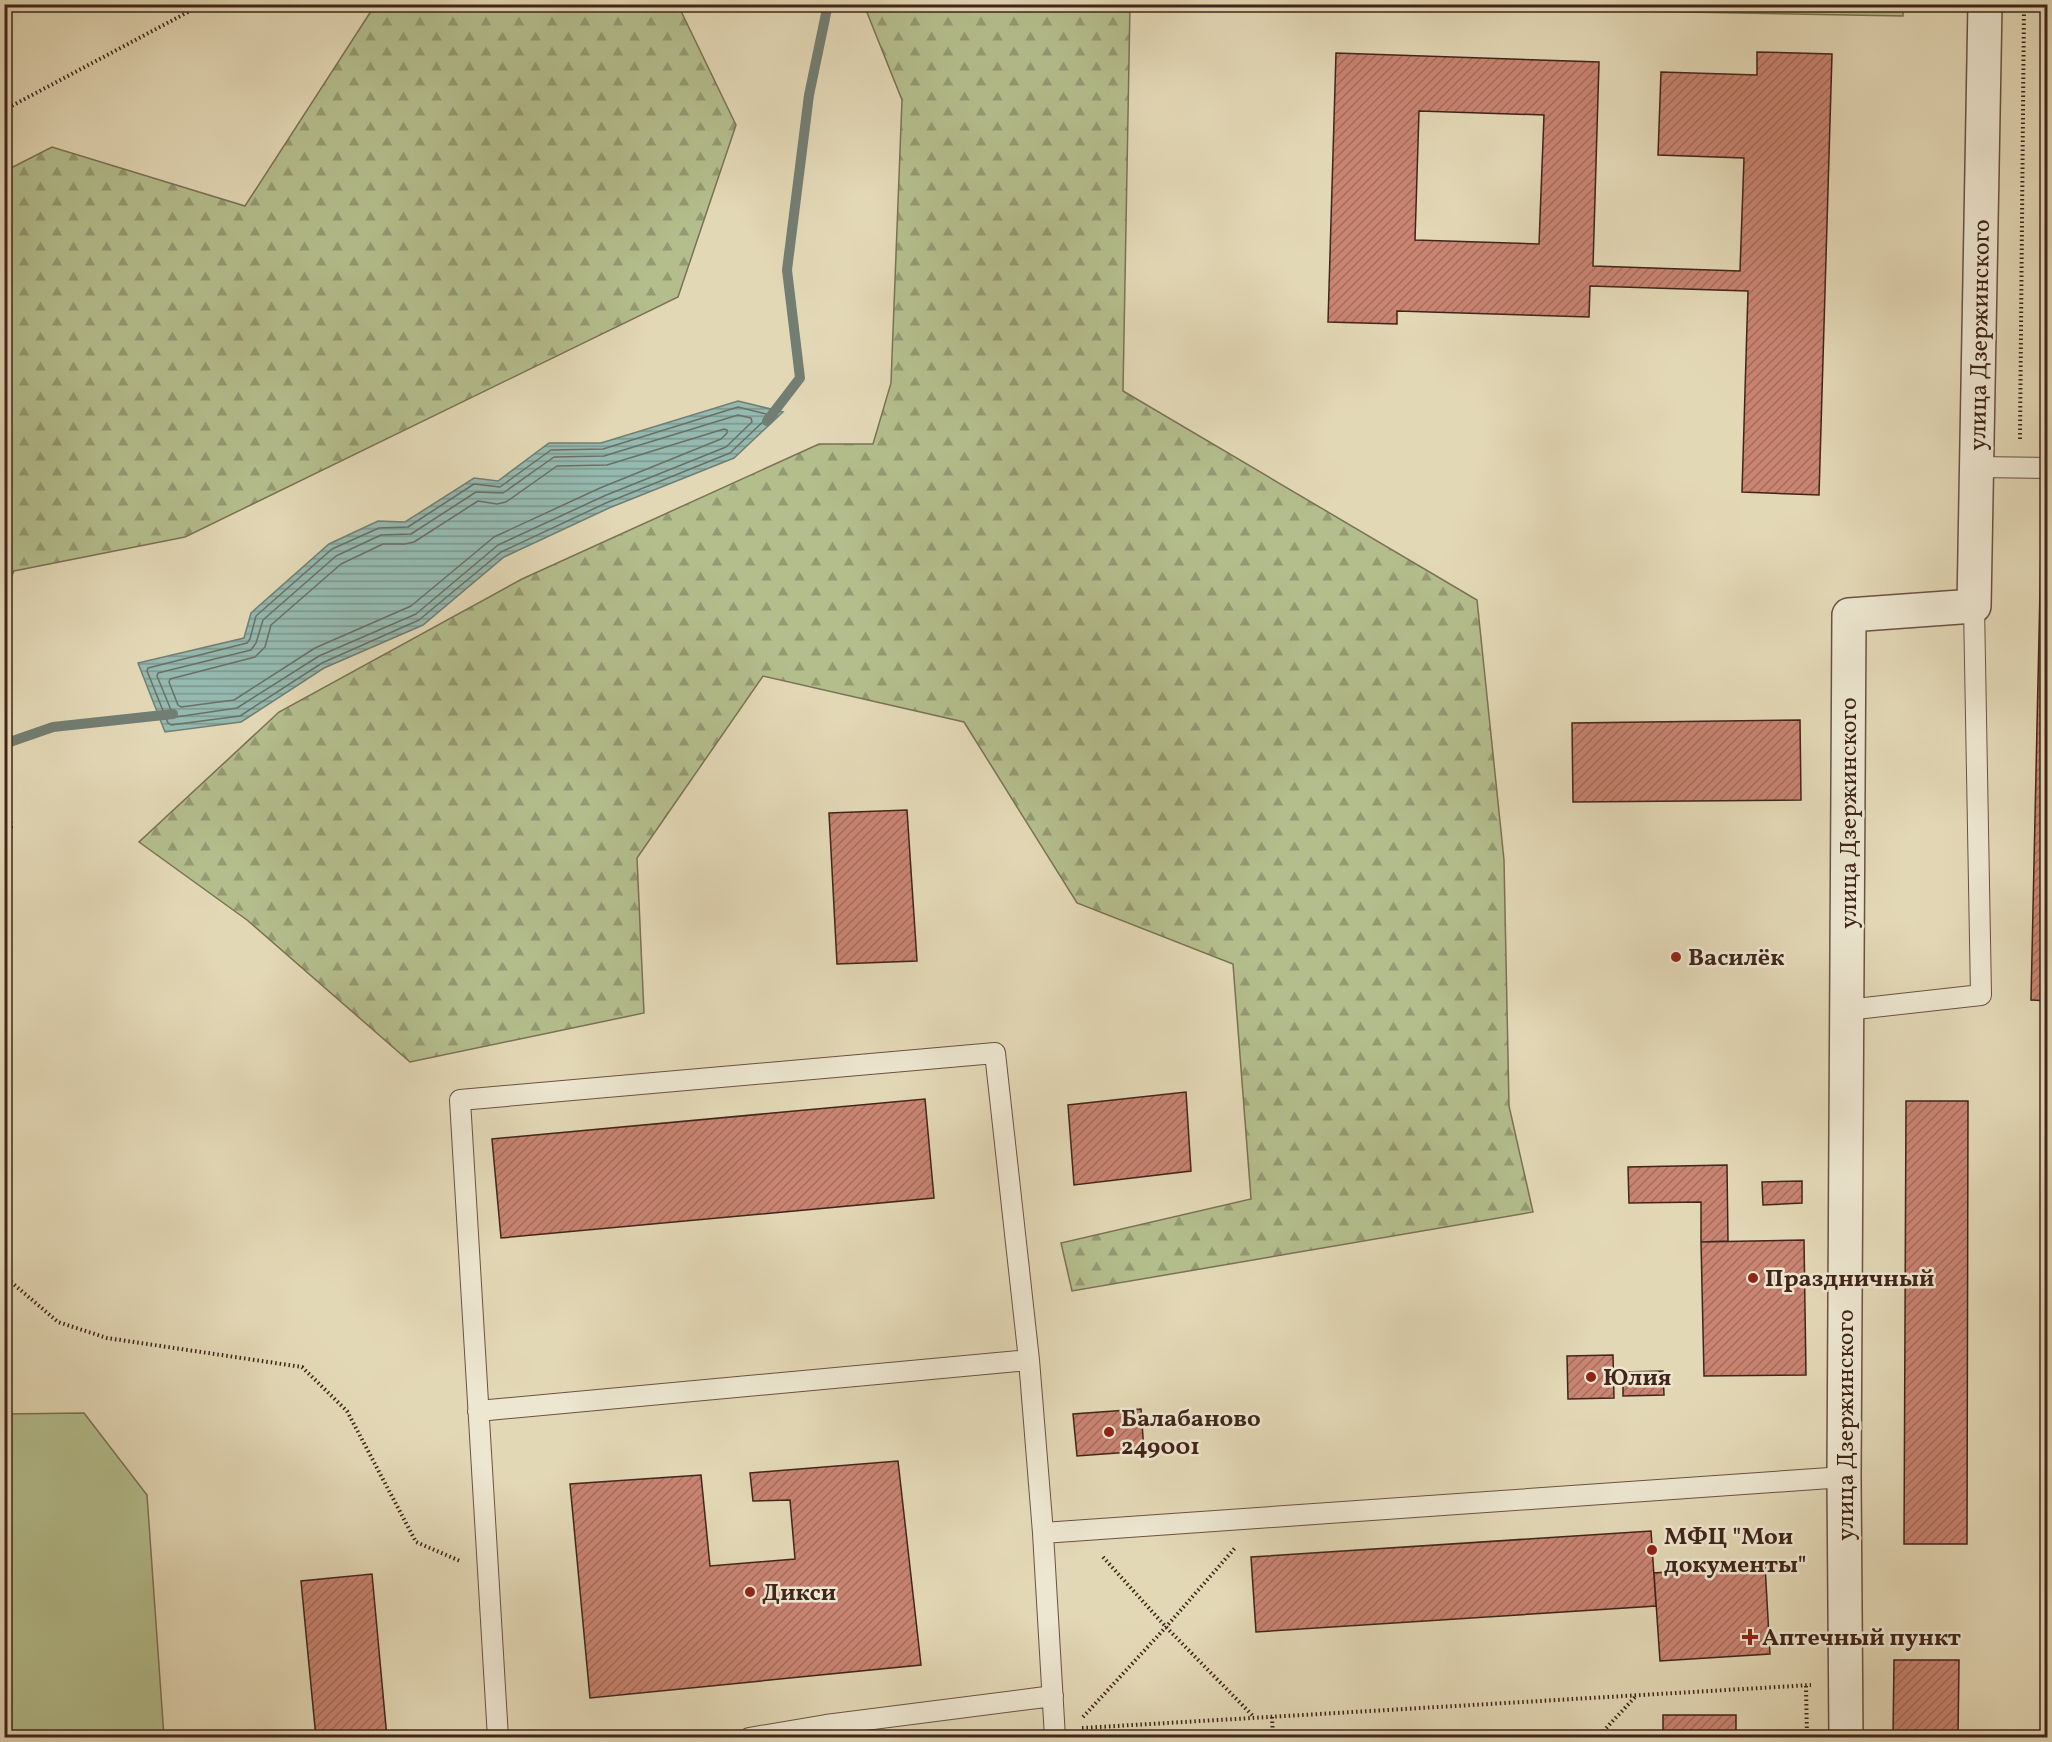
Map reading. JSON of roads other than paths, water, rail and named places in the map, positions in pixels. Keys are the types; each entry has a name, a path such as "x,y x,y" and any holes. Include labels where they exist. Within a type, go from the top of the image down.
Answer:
{"street":[{"name":"улица Дзержинского","path":"1846,1737 1844,1477 1849,615 1974,606 1985,4"}],"lane":[{"path":"1976,467 2048,468"},
{"path":"1847,1010 1981,995 1974,606"},
{"path":"498,1737 460,1100 995,1053 1029,1360 1044,1533 1053,1696 1061,1732"},
{"path":"478,1411 1029,1360"},
{"path":"1044,1533 1844,1477"},
{"path":"749,1737 1053,1696"}],"water":[{"path":"738,401 783,412 734,458 609,508 504,557 423,625 324,668 241,722 165,732 138,663 244,638 251,613 329,544 378,521 405,522 474,478 498,481 549,443 601,443"}],"waterway":[{"path":"767,421 800,378 787,270 809,95 828,4"},
{"path":"4,744 53,727 173,714"}],"place":[{"name":"Василёк","path":"1676,957"},
{"name":"Праздничный","path":"1753,1278"},
{"name":"Юлия","path":"1591,1377"},
{"name":"Балабаново 249001","path":"1109,1432"},
{"name":"МФЦ \"Мои документы\"","path":"1652,1550"},
{"name":"Дикси","path":"750,1592"},
{"name":"Аптечный пункт","path":"1750,1637"}]}
